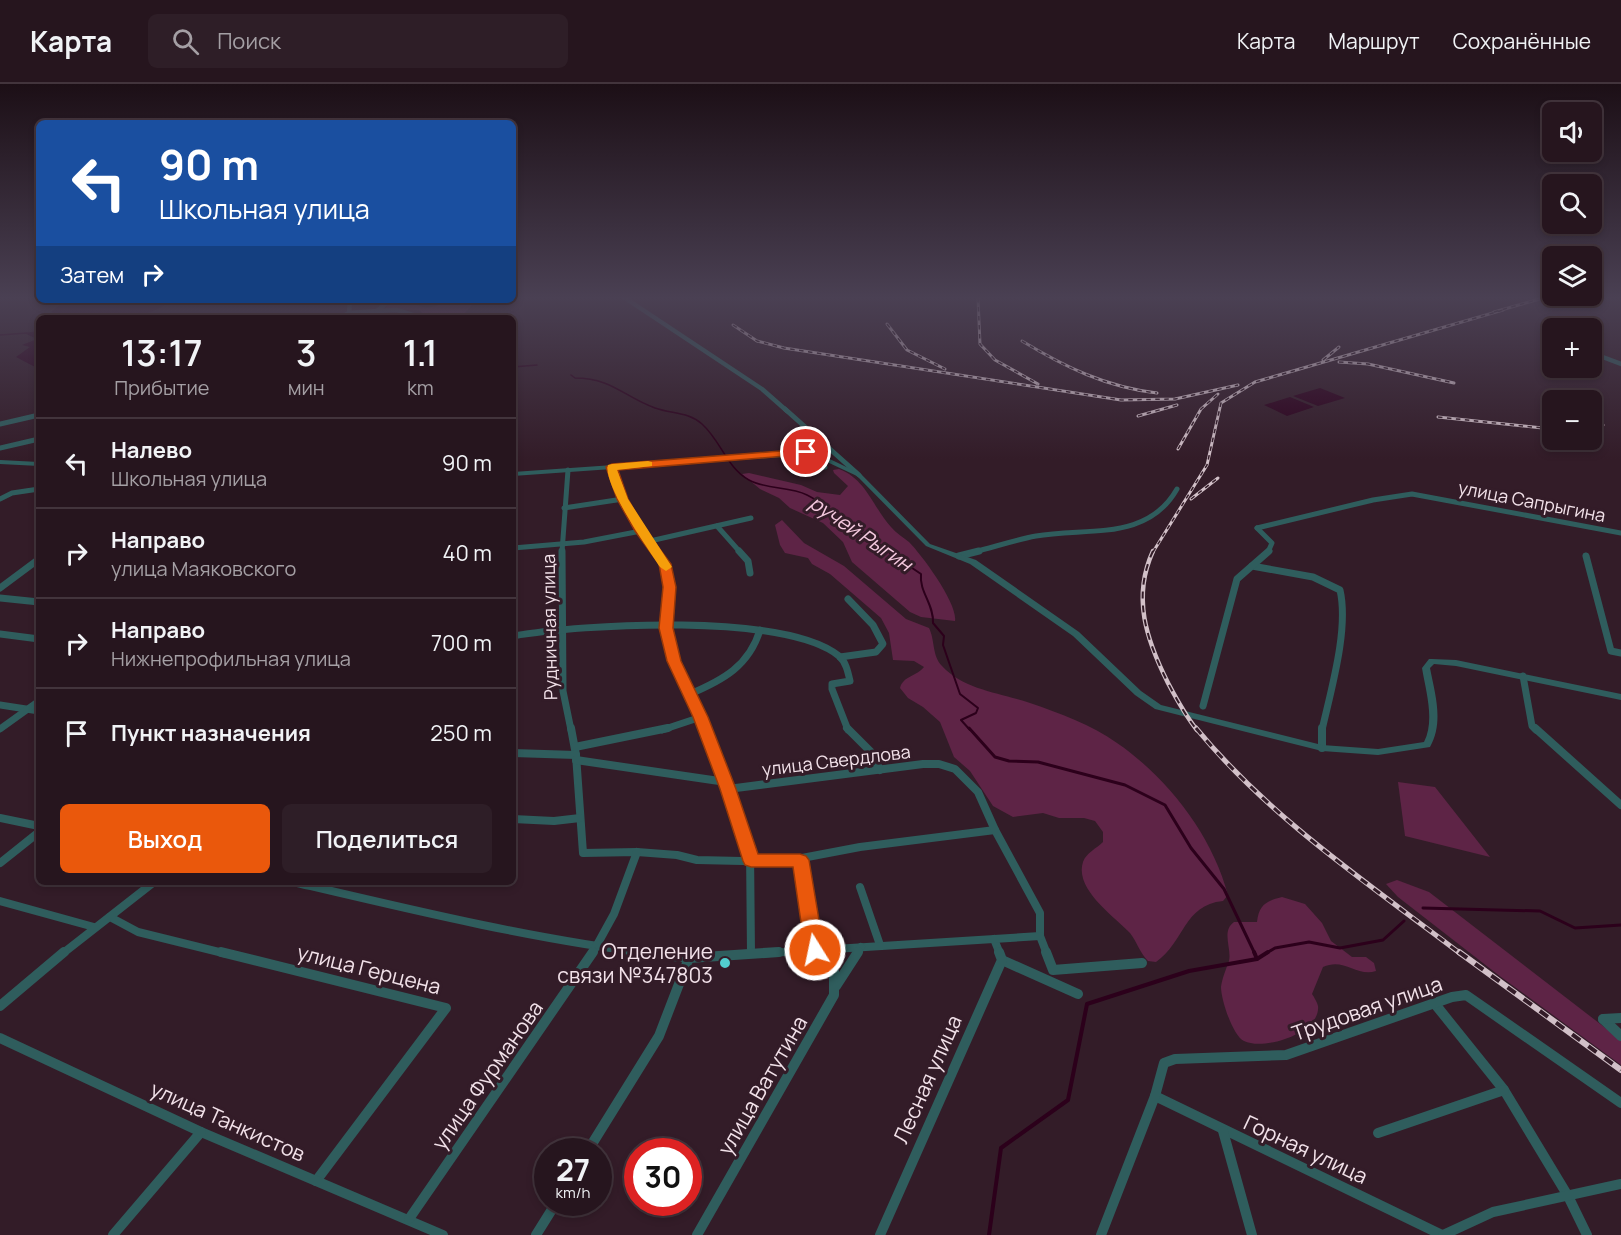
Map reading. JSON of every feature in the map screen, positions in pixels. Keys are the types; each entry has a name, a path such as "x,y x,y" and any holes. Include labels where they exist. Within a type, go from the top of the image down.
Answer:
{"street":[{"path":"707,352 756,384 859,475 920,539 936,549 973,562 1076,634 1150,703 1322,748 1378,752 1427,745 1431,735 1432,710 1426,668 1436,660 1621,697"},
{"path":"1602,357 1621,364"},
{"path":"0,424 36,417"},
{"path":"0,448 36,440"},
{"path":"516,474 806,452 819,455 859,475"},
{"path":"793,471 825,467 806,452"},
{"path":"0,462 36,464"},
{"path":"612,467 623,499 641,531 665,564 669,577 666,628 674,661 690,693 727,785 751,861 751,954"},
{"name":"Рудничная улица","path":"568,470 562,544 563,691 576,754 583,853 637,852"},
{"path":"0,500 12,493 36,489"},
{"path":"959,556 1036,536 1129,528 1147,519 1169,502 1178,489"},
{"name":"улица Сапрыгина","path":"1252,566 1267,554 1272,543 1257,528 1292,522 1387,497 1412,494 1621,533"},
{"path":"564,508 623,499"},
{"path":"650,541 751,519"},
{"path":"717,525 748,561 750,573"},
{"path":"516,548 562,544 641,531"},
{"path":"1586,556 1611,651 1621,653"},
{"path":"0,588 36,561"},
{"path":"1203,705 1240,574 1252,566 1322,581 1340,590 1341,634 1321,735 1322,748"},
{"path":"31,601 36,597"},
{"path":"0,598 36,602"},
{"path":"840,657 876,652 883,644 880,635 864,613 848,599"},
{"path":"516,636 564,628 738,627 760,630 813,644 840,657 846,666 850,681 832,684 832,689 846,728 871,752 880,770"},
{"path":"690,693 743,666 751,656 760,630"},
{"path":"0,634 36,639"},
{"path":"1523,676 1532,726 1621,805"},
{"path":"0,729 36,703"},
{"path":"0,705 36,711"},
{"path":"576,754 667,729 700,717"},
{"name":"улица Свердлова","path":"516,753 576,754 727,785 931,764 947,766 965,777 978,792 995,830"},
{"path":"0,818 36,825"},
{"path":"516,819 554,821 580,818"},
{"path":"637,852 677,855 697,860 800,860 860,847 995,830 1040,913 1042,928 1040,936 1053,970 1142,963"},
{"path":"0,863 36,834"},
{"name":"улица Фурманова","path":"409,1219 597,947 615,914 637,852"},
{"path":"800,860 819,950 833,965 836,986"},
{"path":"0,1006 94,927 150,885"},
{"path":"305,885 419,912 597,947 689,958 1040,936"},
{"path":"860,887 880,945"},
{"path":"0,901 94,927"},
{"name":"улица Герцена","path":"110,917 138,932 446,1008 316,1181"},
{"path":"994,939 1002,960 1078,994"},
{"name":"улица Ватутина","path":"698,1235 808,1042 836,986 861,947"},
{"path":"596,1138 659,1036 681,986 689,958"},
{"name":"Лесная улица","path":"880,1235 1002,960"},
{"name":"Трудовая улица","path":"1155,1096 1164,1063 1188,1057 1254,1058 1286,1055 1458,995 1472,998 1621,1103"},
{"path":"1435,1004 1504,1090 1568,1196 1587,1235"},
{"path":"1621,1018 1603,1019 1621,1035"},
{"name":"улица Танкистов","path":"0,1038 201,1132 443,1235"},
{"path":"1378,1133 1504,1090"},
{"path":"1101,1235 1155,1096"},
{"name":"Горная улица","path":"1155,1096 1222,1131 1442,1235"},
{"path":"1222,1131 1252,1235"},
{"path":"113,1235 201,1132"},
{"path":"1442,1235 1493,1212 1533,1201 1621,1184"},
{"path":"536,1235 548,1216"}],"shaded area":[{"path":"23,352 36,352 36,367 35,367 16,357"},
{"path":"1320,388 1345,398 1318,406 1293,396"},
{"path":"1290,397 1314,407 1287,416 1264,405"},
{"path":"839,469 863,486 891,527 922,557 951,603 955,621 921,617 910,612 852,562 843,542 823,523 790,508 779,498 760,489 742,474 749,473 801,485 817,492 840,495 848,486 834,473 833,470"},
{"path":"782,520 804,543 844,566 906,619 929,628 937,658 951,674 972,686 1030,703 1075,720 1117,743 1136,757 1170,791 1199,830 1221,873 1228,895 1223,901 1200,909 1166,954 1156,962 1148,961 1130,933 1106,911 1084,882 1082,872 1084,859 1103,842 1103,832 1095,821 1084,818 1059,818 1043,813 1013,817 993,806 970,771 954,757 940,722 908,698 900,688 907,678 924,667 914,661 893,660 889,633 881,618 830,574 812,564 808,558 785,553 780,545 775,525"},
{"path":"1398,782 1435,787 1490,857 1405,836"},
{"path":"1397,880 1429,892 1621,1040 1621,1065 1501,977 1398,897 1386,884"},
{"path":"1282,897 1305,904 1322,923 1331,941 1352,957 1366,957 1374,963 1376,971 1362,972 1337,964 1323,967 1312,994 1318,1006 1317,1016 1311,1024 1301,1032 1277,1041 1264,1044 1244,1041 1228,1017 1221,987 1230,956 1228,930 1234,922 1257,922 1264,905"}],"waterway":[{"name":"ручей Рыгин","path":"516,367 537,365"},
{"name":"ручей Рыгин","path":"571,375 575,378 599,381 644,404 697,420 709,431 741,475 756,483 807,495 890,552"},
{"name":"ручей Рыгин","path":"887,551 921,574 922,587 933,616 933,623 944,636 943,645 960,694 978,708 976,713 961,720 970,730"},
{"name":"ручей Рыгин","path":"969,728 995,757 1009,761 1038,762 1125,785 1165,805 1191,848 1224,889 1255,954"},
{"name":"ручей Рыгин","path":"1423,908 1540,911 1575,928 1621,925"},
{"name":"ручей Рыгин","path":"1265,954 1275,948 1309,942 1340,948 1383,940 1404,921"},
{"name":"ручей Рыгин","path":"1254,952 1257,959"},
{"name":"ручей Рыгин","path":"1257,959 1268,952"},
{"name":"ручей Рыгин","path":"989,1235 1001,1148 1068,1100 1087,1004 1189,971 1257,959"}],"railway":[{"path":"808,352 1121,400 1175,399 1238,385"},
{"path":"910,352 945,369"},
{"path":"987,352 995,360 1038,384"},
{"path":"1041,352 1103,381 1157,393"},
{"path":"1323,360 1333,352"},
{"path":"1153,552 1207,465 1221,403 1255,382 1359,352"},
{"path":"1339,362 1368,364 1454,383"},
{"path":"1178,449 1201,409 1218,394"},
{"path":"1138,416 1177,405"},
{"path":"1438,417 1542,428"},
{"path":"1191,499 1218,478"},
{"path":"1153,551 1143,585 1144,618 1160,667 1197,730"},
{"path":"1196,728 1225,761 1288,821 1461,954"},
{"path":"1459,952 1621,1070"}],"slow traffic":[{"path":"648,464 612,467 612,470 623,499 641,531 658,552 666,567"}],"place":[{"name":"Отделение связи №347803","path":"725,963"}],"route":[{"path":"806,452 612,467 612,470 623,499 641,531 665,564 670,587 666,628 674,661 690,693 728,789 750,849 751,861 800,860 815,950"}]}
